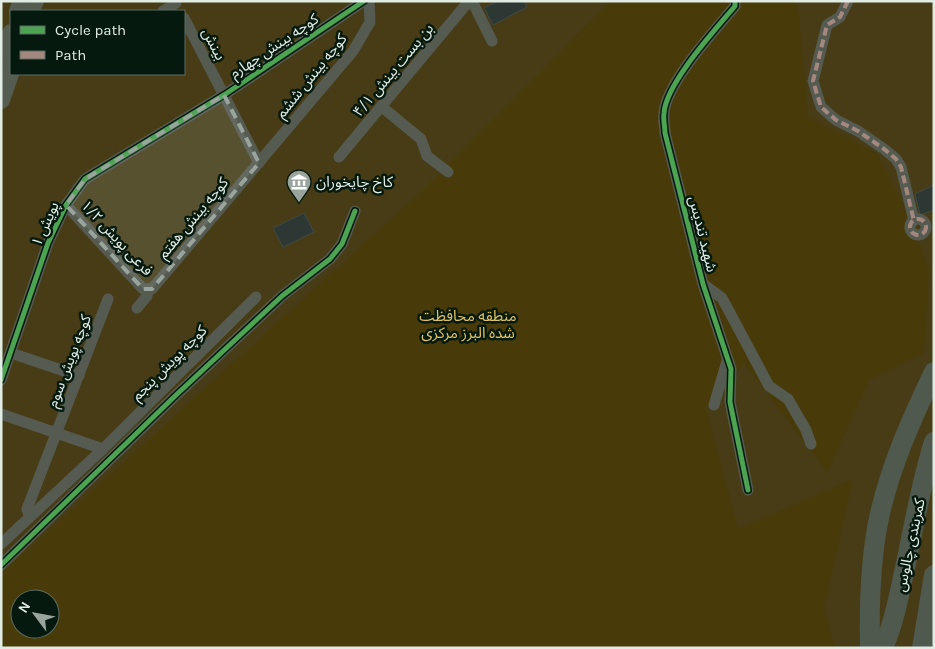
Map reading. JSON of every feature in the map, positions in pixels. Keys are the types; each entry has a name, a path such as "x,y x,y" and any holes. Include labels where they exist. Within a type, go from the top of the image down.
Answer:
{"highway":[{"path":"870,648 871,574 874,543 884,495 897,454 934,372"},
{"name":"کمربندی چالوس","path":"882,648 889,634 896,610 918,504 934,442"},
{"path":"922,648 934,575"}],"main road":[{"path":"1,62 10,36"},
{"path":"1,100 10,74"}],"street":[{"name":"کوچه بینش چهارم","path":"224,95 364,1"},
{"name":"کوچه بینش ششم","path":"259,163 353,51 370,22 369,1"},
{"path":"470,1 492,41"},
{"name":"بن بست بینش ۴/۱","path":"339,157 470,1"},
{"name":"شهید تندیس","path":"735,1 735,6 696,52 671,91 664,112 665,133 703,284 731,369 730,402 748,490"},
{"path":"848,1 840,17 827,24 813,81 821,107 836,120 858,131 884,148 896,159 924,222"},
{"path":"165,10 177,5"},
{"name":"بینش","path":"185,20 259,163"},
{"name":"پویش ۱","path":"1,380 48,243 66,205 85,179 224,95"},
{"path":"382,107 420,139 427,156 448,172"},
{"name":"کوچه بینش هفتم","path":"138,308 147,296 148,289 152,289 259,163"},
{"name":"فرعی پویش ۱/۲","path":"66,205 143,288 148,289"},
{"path":"1,565 275,302 330,259 342,244 355,211"},
{"path":"703,284 722,298 769,386 788,399 806,430 811,444"},
{"name":"کوچه پویش پنجم","path":"1,544 103,449 256,297"},
{"name":"کوچه پویش سوم","path":"30,517 27,509 108,299"},
{"path":"10,353 79,376"},
{"path":"714,405 728,359"},
{"path":"1,414 103,449"}],"highlighted area":[{"path":"224,95 259,163 152,289 143,289 66,205 85,179"}],"green space":[{"name":"منطقه محافظت شده البرز مرکزی","path":"1,1 934,1 934,648 1,648"},
{"name":"منطقه محافظت شده البرز مرکزی","path":"611,1 795,1 798,7 808,117 877,154 903,204 929,270 924,353 869,380 827,472 744,363 706,409 738,529 853,479 824,608 835,648 1,648 1,574 422,191"}],"building":[{"path":"498,1 524,1 527,7 493,25 484,8"},
{"path":"934,185 934,210 920,215 915,194"},
{"path":"304,213 314,232 283,247 273,228"}],"marked path":[{"path":"848,1 840,17 827,25 813,81 821,107 836,120 858,131 896,159 901,167 914,221"},
{"path":"918,219 926,227 918,235 910,227 918,219"}],"cycle path":[{"path":"1,380 48,243 66,205 85,179 224,95 364,1"},
{"path":"735,1 735,6 682,72 667,101 664,118 665,133 703,284 731,369 730,402 748,490"},
{"path":"1,565 175,396 282,296 330,259 342,244 355,211"}],"place":[{"name":"کاخ چایخوران","path":"299,203"}]}
